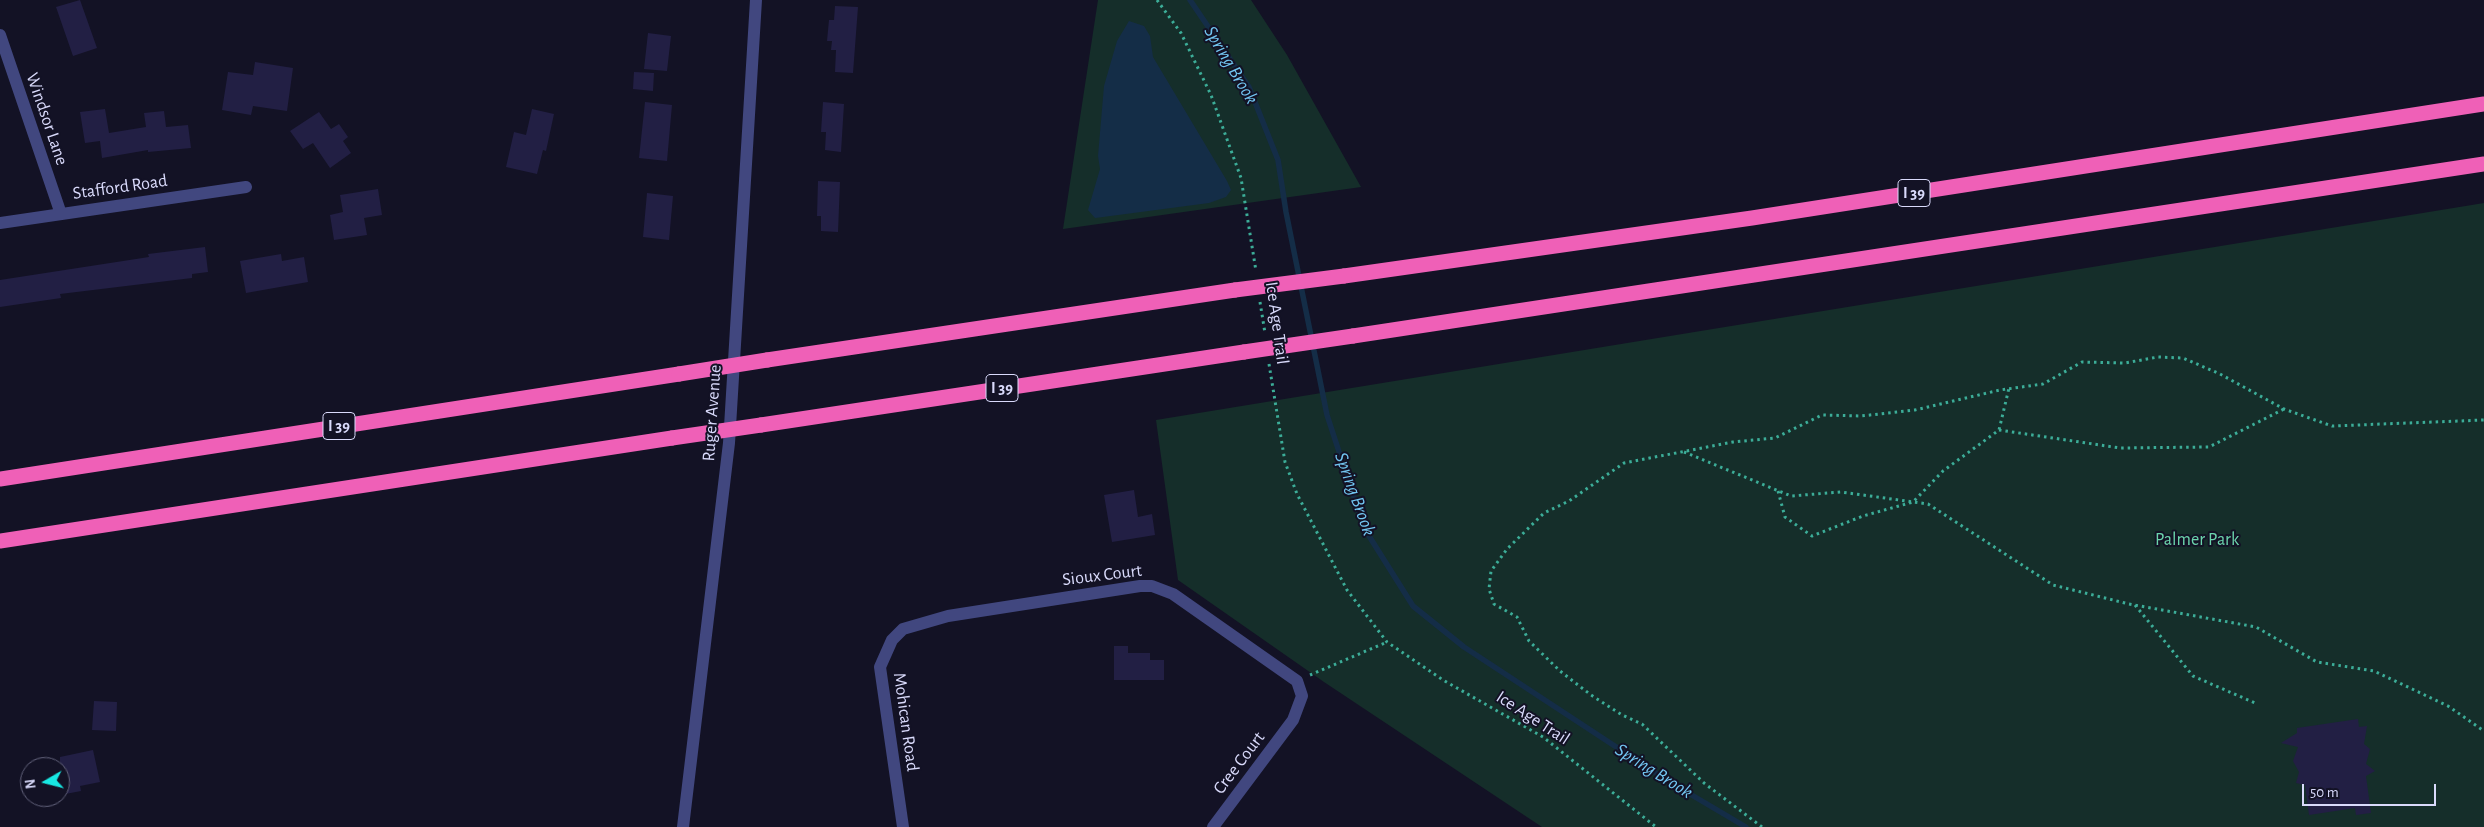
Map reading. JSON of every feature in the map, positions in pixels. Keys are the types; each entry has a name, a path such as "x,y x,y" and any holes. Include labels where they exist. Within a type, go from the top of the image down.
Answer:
{"highway":[{"name":"I 39","path":"0,478 1235,290 1752,218 2484,104"},
{"name":"I 39","path":"0,542 672,438 2484,164"}],"street":[{"name":"Ruger Avenue","path":"683,827 729,443 756,0"},
{"name":"Windsor Lane","path":"0,35 61,214"},
{"name":"Stafford Road","path":"0,223 246,187"},
{"name":"Sioux Court","path":"903,629 948,616 1127,587 1152,586 1173,594 1297,681"},
{"name":"Mohican Road","path":"903,629 892,640 880,667 903,827"},
{"name":"Cree Court","path":"1213,827 1293,720 1302,696 1297,681"}],"path":[{"name":"Ice Age Trail","path":"1158,0 1182,33 1207,86 1242,178 1256,272"},
{"name":"Ice Age Trail","path":"1260,301 1266,339"},
{"path":"1762,827 1704,783 1642,724 1622,715 1591,696 1560,671 1529,640 1517,617 1494,604 1489,589 1491,571 1508,549 1544,513 1570,501 1624,463 1734,442 1774,438 1822,415 1861,416 1915,410 2009,388 2043,384 2082,362 2125,363 2158,357 2182,358 2220,374 2284,409 2332,426 2484,420"},
{"name":"Ice Age Trail","path":"1268,358 1285,462 1297,494 1347,590 1387,642 1443,680 1543,737 1656,827"},
{"path":"1778,491 1785,517 1812,536 1863,516 1913,502 1942,471 1999,430 2009,388"},
{"path":"1999,430 2120,448 2209,447 2284,409"},
{"path":"1684,452 1790,496 1841,492 1928,504 2053,585 2135,605 2256,627 2317,662 2374,671 2448,706 2484,731"},
{"path":"2135,605 2193,676 2255,702"},
{"path":"1297,681 1387,642"}],"green space":[{"path":"1098,0 1251,0 1287,55 1361,187 1063,229"},
{"name":"Palmer Park","path":"2484,203 2484,827 1542,827 1324,682 1178,580 1156,420"}],"water":[{"path":"1129,21 1144,26 1150,36 1153,57 1227,181 1231,190 1226,197 1209,203 1095,218 1088,210 1100,169 1098,156 1104,86 1117,41"}],"building":[{"path":"80,0 97,48 73,56 56,7"},
{"path":"835,6 858,7 853,73 835,72 836,50 831,50 832,41 827,41 829,20 834,20"},
{"path":"648,33 671,36 667,71 644,69"},
{"path":"255,62 293,68 287,111 253,106 251,115 222,110 228,72 253,75"},
{"path":"634,72 654,73 653,91 633,89"},
{"path":"645,102 672,105 667,161 639,158"},
{"path":"823,102 844,104 841,152 825,150 826,132 821,132"},
{"path":"105,109 109,133 146,127 144,113 164,111 166,127 188,125 191,148 148,152 148,150 102,158 100,141 85,143 80,112"},
{"path":"532,109 554,114 546,151 543,150 537,174 506,167 514,132 526,135"},
{"path":"319,112 331,129 339,124 348,137 343,141 351,153 330,168 313,143 303,149 290,131"},
{"path":"818,181 840,182 838,232 821,231 821,216 817,216"},
{"path":"378,189 382,215 364,218 367,235 334,240 330,215 343,212 340,195"},
{"path":"647,193 673,196 669,240 643,237"},
{"path":"205,247 208,272 192,274 192,278 60,294 61,298 0,307 0,280 149,257 148,254"},
{"path":"281,254 282,261 304,257 308,282 246,293 240,261"},
{"path":"1134,490 1138,517 1152,514 1155,535 1112,542 1104,495"},
{"path":"1114,646 1128,646 1128,653 1150,653 1150,660 1164,660 1164,680 1114,680"},
{"path":"94,701 117,702 116,731 92,730"},
{"path":"2358,719 2359,727 2367,726 2364,744 2370,749 2366,764 2375,771 2366,776 2371,813 2356,815 2355,808 2309,815 2305,785 2296,783 2299,772 2293,761 2298,747 2281,743 2297,733 2297,728"},
{"path":"93,750 100,782 80,786 81,791 70,793 70,757 60,757"}],"waterway":[{"name":"Spring Brook","path":"1190,0 1249,87 1278,160 1286,212 1327,415 1364,528 1413,606 1464,647 1668,781 1746,827"}]}
